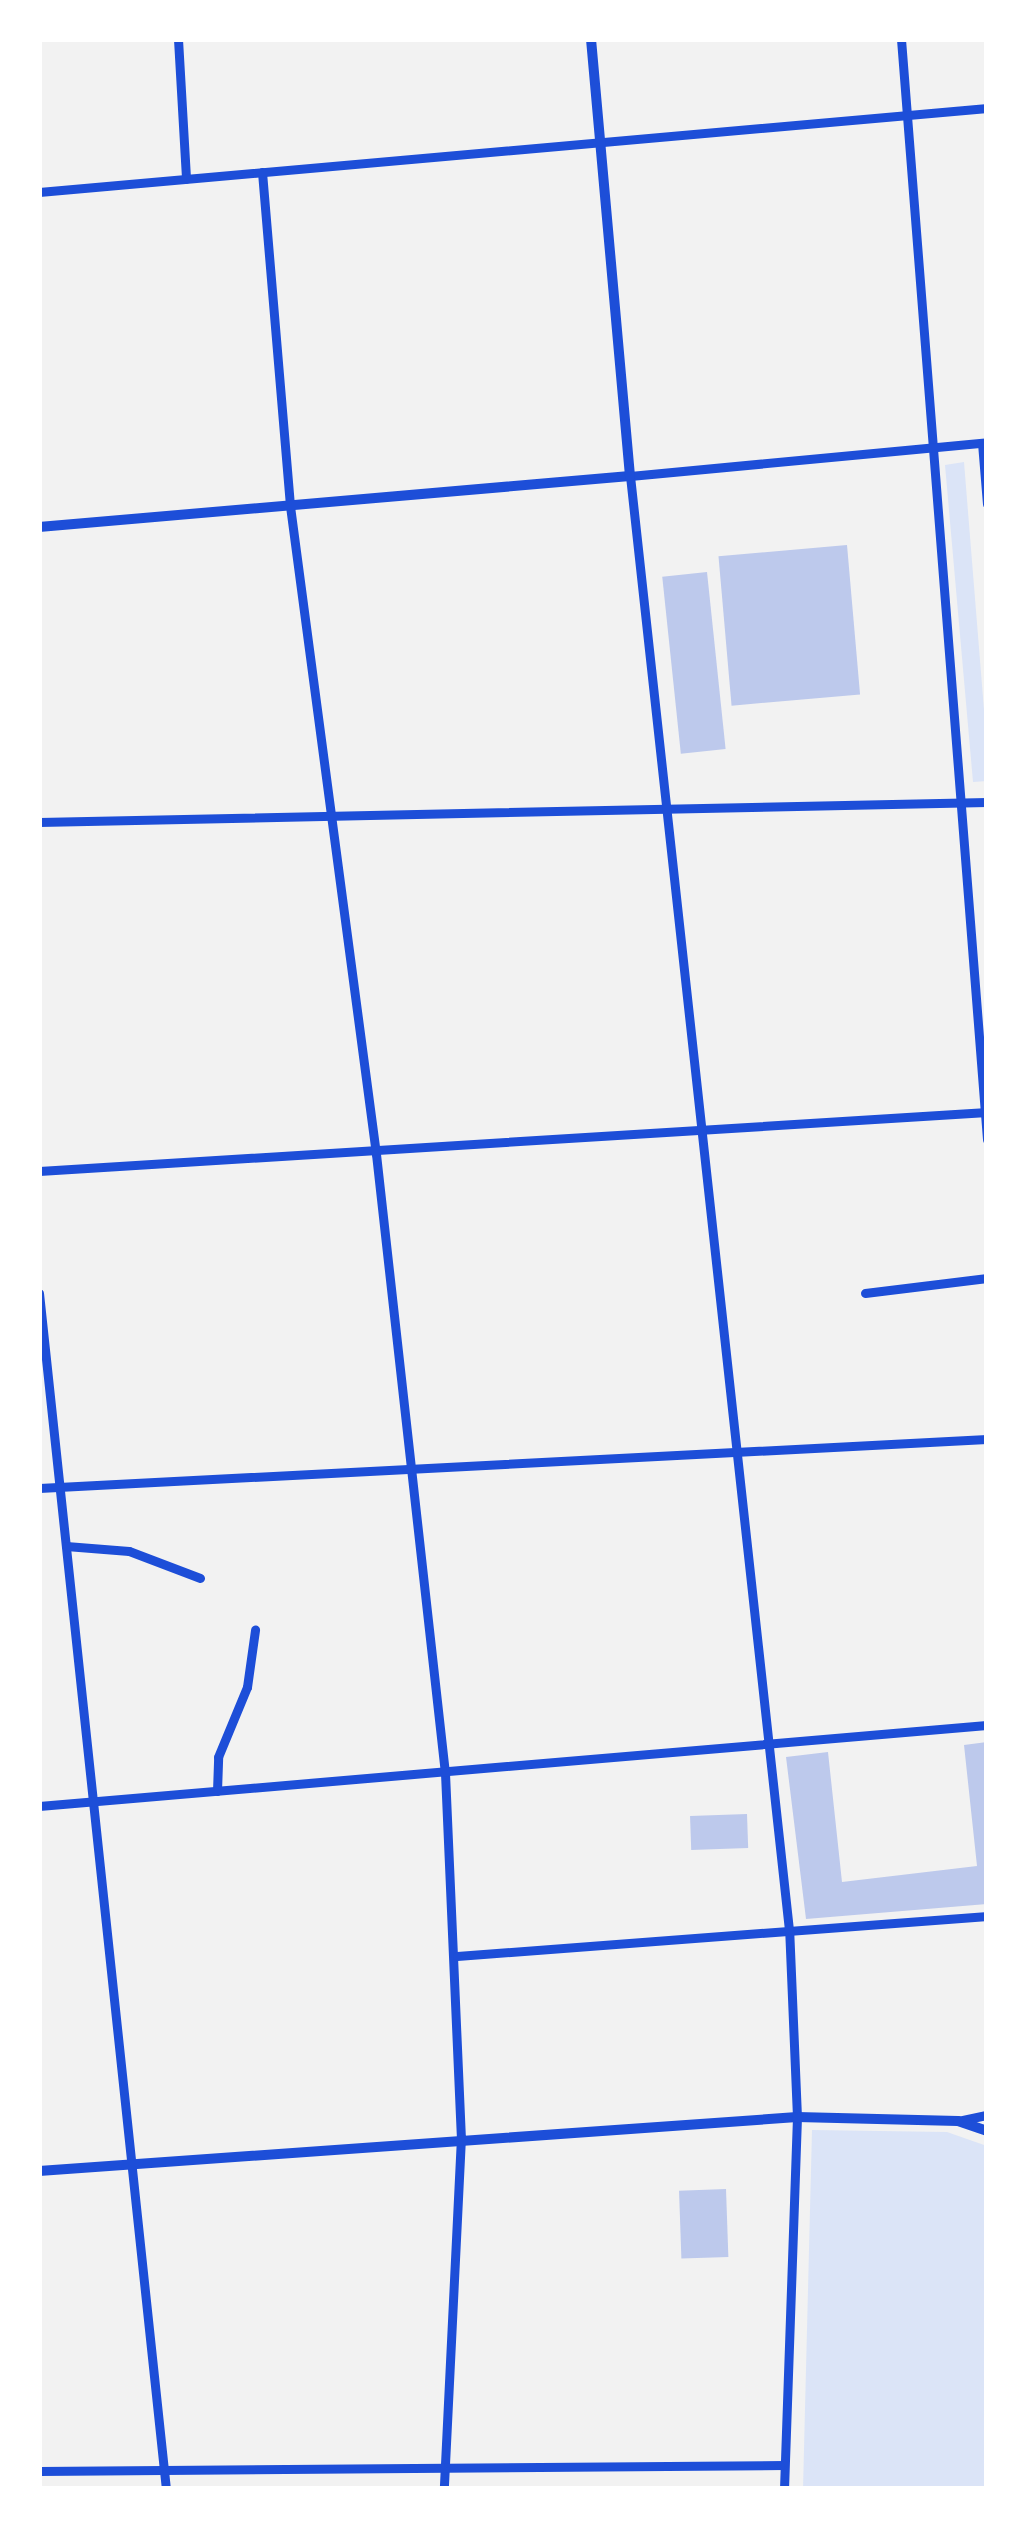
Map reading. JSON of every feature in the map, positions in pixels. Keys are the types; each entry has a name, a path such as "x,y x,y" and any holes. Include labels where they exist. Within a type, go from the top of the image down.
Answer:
{"street":[{"path":"178,39 186,179"},
{"path":"591,39 630,476 790,1930 797,2116 784,2489"},
{"path":"901,39 928,448 962,803 987,1140"},
{"path":"39,192 987,108"},
{"path":"262,172 290,506 376,1154 445,1773 457,1956 461,2137 444,2489"},
{"path":"39,527 985,442 987,504"},
{"path":"39,822 987,802"},
{"path":"39,1172 986,1112"},
{"path":"865,1293 987,1279"},
{"path":"39,1293 127,2165 166,2489"},
{"path":"39,1488 737,1457 987,1439"},
{"path":"66,1546 129,1551 200,1578"},
{"path":"217,1791 218,1757 247,1687 255,1630"},
{"path":"39,1805 987,1725"},
{"path":"457,1956 987,1916"},
{"path":"39,2171 797,2116 958,2121 987,2115"},
{"path":"958,2121 987,2131"},
{"path":"39,2470 444,2463 784,2465"}],"shaded area":[{"path":"964,462 987,747 987,781 973,782 945,465"},
{"path":"812,2130 947,2132 987,2146 987,2489 803,2489"}],"building":[{"path":"847,545 860,694 732,706 718,556"},
{"path":"707,572 726,749 681,754 662,577"},
{"path":"987,1742 987,1904 806,1919 786,1757 828,1752 842,1882 977,1866 964,1745"},
{"path":"747,1814 748,1848 691,1850 690,1816"},
{"path":"726,2189 728,2257 681,2259 679,2191"}]}
